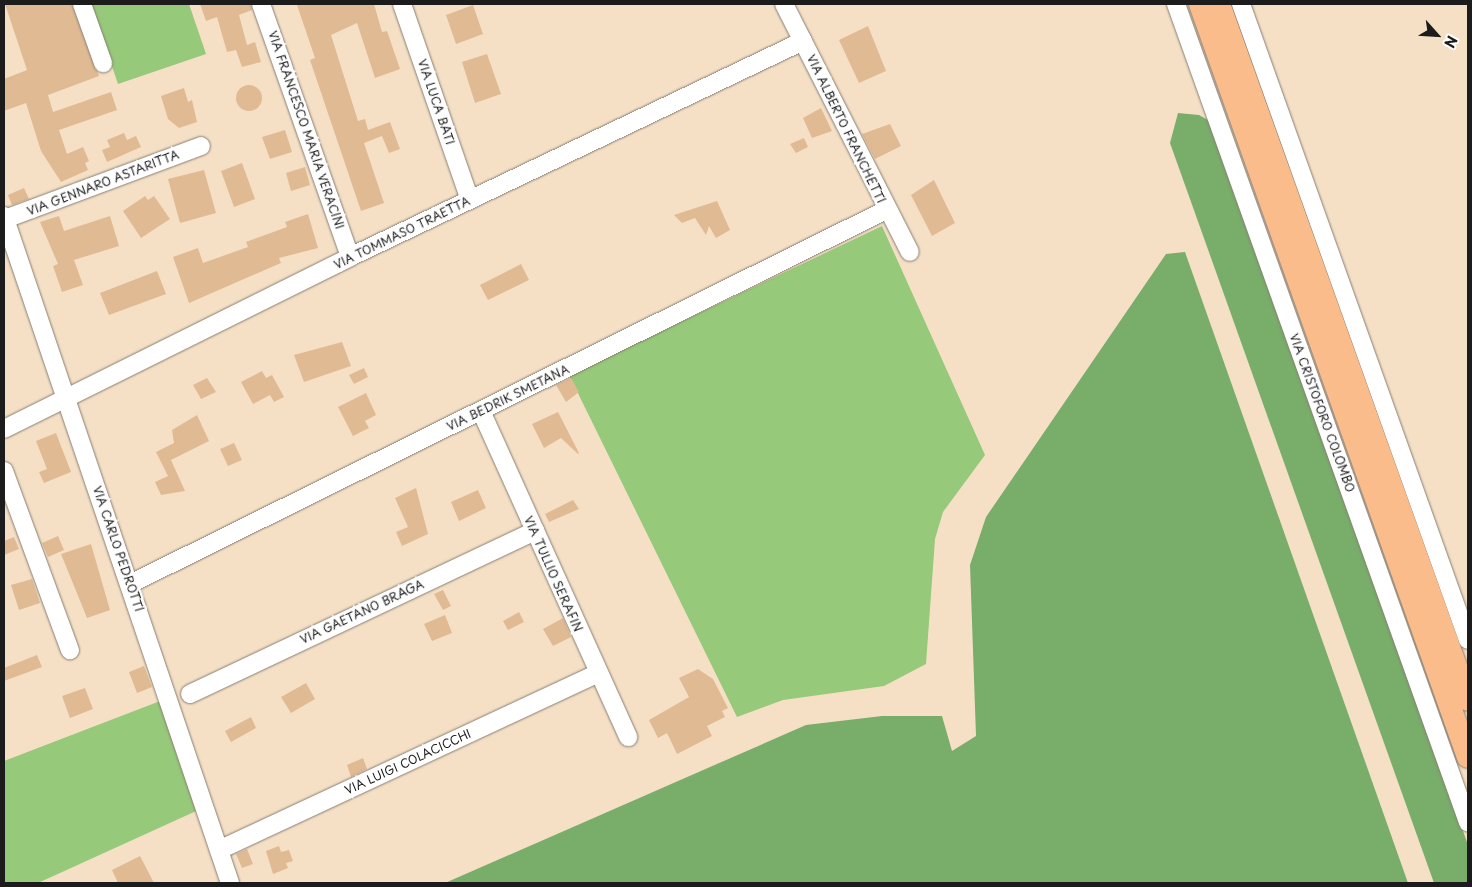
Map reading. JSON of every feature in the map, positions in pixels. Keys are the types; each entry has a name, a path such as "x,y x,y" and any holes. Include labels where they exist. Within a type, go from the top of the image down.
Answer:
{"main road":[{"name":"VIA CRISTOFORO COLOMBO","path":"1200,4 1468,757"},
{"path":"1219,4 1468,700"}],"street":[{"path":"82,4 103,63"},
{"name":"VIA FRANCESCO MARIA VERACINI","path":"261,4 350,257"},
{"name":"VIA LUCA BATI","path":"402,4 470,200"},
{"name":"VIA ALBERTO FRANCHETTI","path":"784,4 886,210 910,252"},
{"name":"VIA CRISTOFORO COLOMBO","path":"1176,4 1468,822"},
{"path":"1241,4 1468,640"},
{"name":"VIA TOMMASO TRAETTA","path":"4,429 350,257 803,41"},
{"name":"VIA GENNARO ASTARITTA","path":"4,218 201,146"},
{"name":"VIA BEDRIK SMETANA","path":"130,584 886,210"},
{"name":"VIA CARLO PEDROTTI","path":"4,218 130,584 230,883"},
{"name":"VIA TULLIO SERAFIN","path":"481,411 597,674 628,737"},
{"path":"4,471 70,650"},
{"name":"VIA GAETANO BRAGA","path":"190,694 534,531"},
{"name":"VIA LUIGI COLACICCHI","path":"219,850 597,674"}],"green space":[{"path":"91,4 189,4 206,54 118,84"},
{"path":"1178,113 1199,115 1213,123 1468,845 1468,883 1434,883 1170,143"},
{"path":"882,226 985,455 943,512 935,539 926,664 884,686 783,700 737,717 569,375"},
{"path":"1185,252 1408,883 445,883 806,725 882,716 942,716 952,751 976,736 970,565 986,517 1166,254"},
{"path":"168,698 205,807 38,883 4,883 4,761"}],"building":[{"path":"5,4 72,4 99,76 48,95 53,112 111,92 117,110 59,130 67,154 83,147 89,161 85,163 88,170 61,182 41,151 26,103 4,111 4,79 27,70"},
{"path":"200,4 251,4 252,10 239,15 247,45 255,42 261,62 242,67 236,50 227,52 217,17 206,21"},
{"path":"374,4 382,32 387,31 400,69 375,78 357,23 331,35 358,121 365,119 368,130 390,122 400,149 389,153 382,136 364,143 384,203 361,211 310,60 315,58 297,5"},
{"path":"473,5 483,34 456,44 446,15"},
{"path":"868,26 886,71 859,83 839,40"},
{"path":"487,54 501,94 475,103 462,62"},
{"path":"249,85 258,89 262,98 258,107 249,111 240,107 236,98 240,89"},
{"path":"184,88 188,102 192,100 197,122 179,128 168,119 161,96"},
{"path":"821,108 832,131 812,138 803,118"},
{"path":"890,124 901,146 875,159 862,134"},
{"path":"285,130 292,152 270,159 262,137"},
{"path":"124,133 127,140 136,136 141,147 107,162 102,150 110,147 107,140"},
{"path":"804,138 808,147 796,153 790,144"},
{"path":"242,163 255,199 234,207 221,171"},
{"path":"305,167 310,185 291,191 286,173"},
{"path":"204,170 216,213 180,223 168,179"},
{"path":"934,180 955,223 932,236 911,195"},
{"path":"24,188 29,199 12,205 8,195"},
{"path":"145,196 148,200 154,196 170,219 141,238 123,211"},
{"path":"717,201 730,230 716,238 709,226 706,235 695,218 682,223 674,215"},
{"path":"308,214 318,248 279,258 281,263 189,303 173,257 198,248 203,263 248,247 246,242 287,227 285,222"},
{"path":"59,216 64,231 110,216 119,246 74,260 83,285 62,292 53,266 58,264 40,222"},
{"path":"521,264 529,280 488,300 480,285"},
{"path":"157,271 166,294 109,315 100,293"},
{"path":"342,342 351,366 304,382 294,355"},
{"path":"364,368 368,377 354,384 349,375"},
{"path":"262,371 266,378 272,375 284,397 274,402 270,395 253,404 241,382"},
{"path":"207,378 216,392 201,399 193,385"},
{"path":"571,378 579,392 566,402 556,385"},
{"path":"366,393 376,415 365,421 369,428 353,436 338,407"},
{"path":"558,412 578,454 561,438 544,448 532,424"},
{"path":"197,415 209,441 171,460 185,491 161,495 155,482 168,476 156,452 174,443 172,430"},
{"path":"56,433 71,472 44,483 39,472 47,469 36,441"},
{"path":"234,443 242,460 228,466 220,449"},
{"path":"416,488 428,534 402,546 396,532 408,527 395,498"},
{"path":"478,490 486,508 459,521 451,502"},
{"path":"573,500 579,509 549,522 545,514"},
{"path":"58,536 64,550 48,557 42,543"},
{"path":"14,537 19,549 4,555 4,541"},
{"path":"91,544 110,610 87,618 61,554"},
{"path":"32,579 40,603 19,610 11,585"},
{"path":"443,590 451,606 443,610 434,594"},
{"path":"519,612 524,622 508,630 503,621"},
{"path":"445,615 452,633 432,641 424,624"},
{"path":"563,618 571,637 553,646 543,629"},
{"path":"37,655 42,667 4,681 4,668"},
{"path":"144,666 152,687 137,693 129,672"},
{"path":"698,669 713,679 728,708 722,711 725,717 707,726 712,736 677,754 667,733 658,738 649,720 689,697 679,678"},
{"path":"306,683 315,699 291,713 281,697"},
{"path":"85,688 93,709 70,718 62,696"},
{"path":"251,717 256,728 231,742 225,731"},
{"path":"363,758 367,769 351,777 347,765"},
{"path":"279,846 281,852 289,850 293,861 286,863 288,868 273,874 266,851"},
{"path":"247,849 253,864 242,868 236,854"},
{"path":"140,856 154,883 118,883 112,870"}]}
